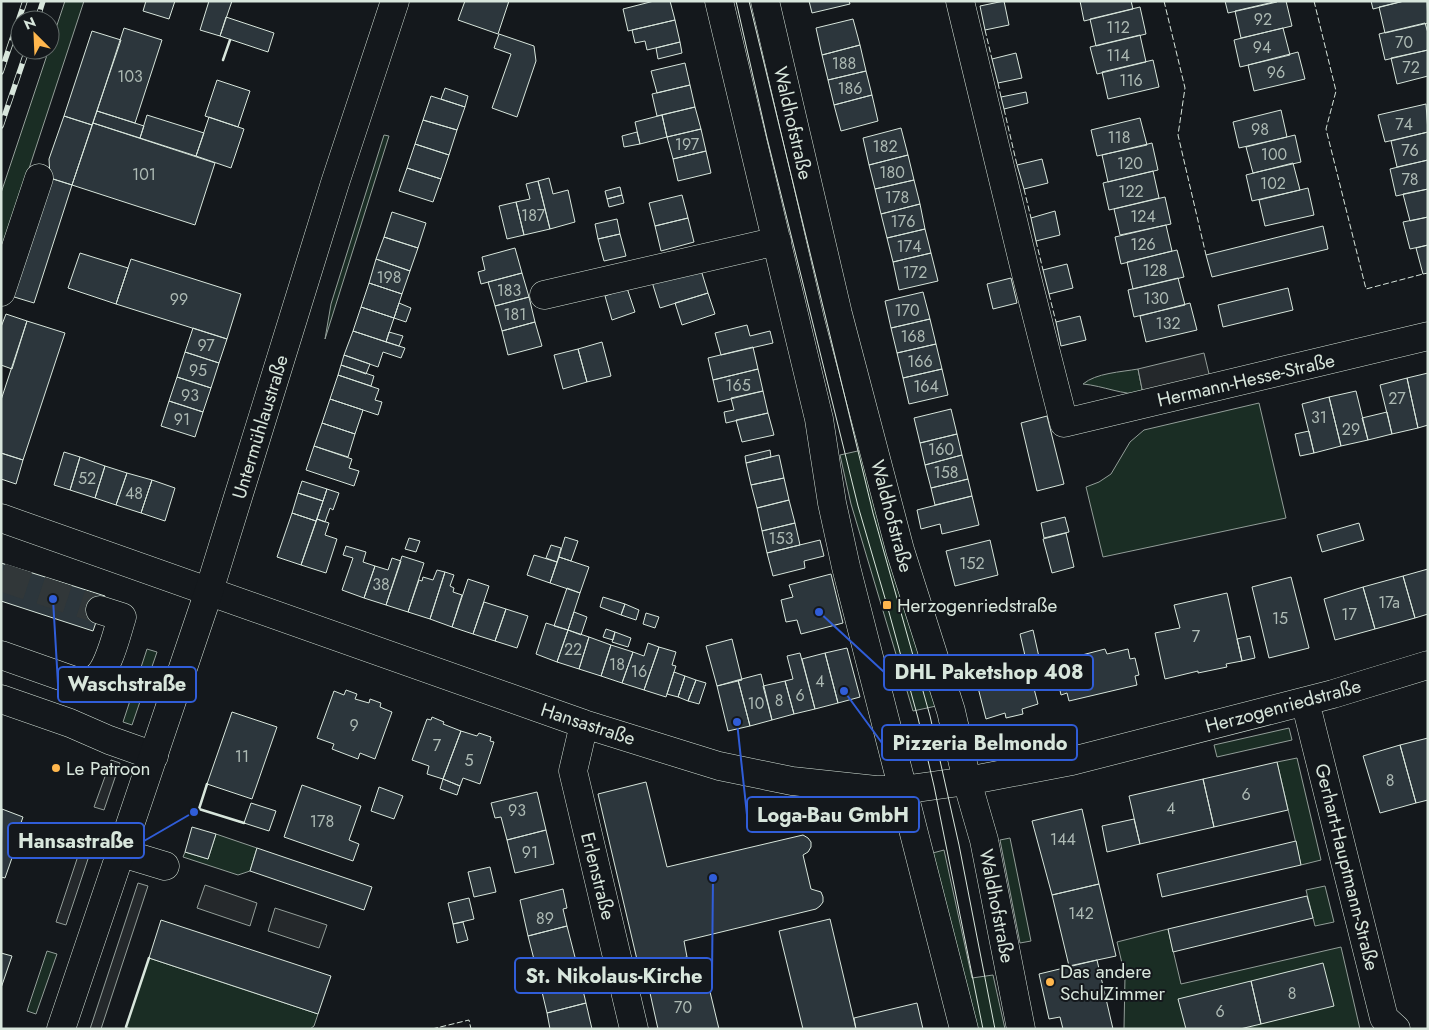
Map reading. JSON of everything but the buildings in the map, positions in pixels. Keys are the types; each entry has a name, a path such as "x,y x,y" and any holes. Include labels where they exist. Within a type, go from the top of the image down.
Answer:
{"street":[{"name":"Untermühlaustraße","path":"61,1029 209,590 335,183 395,1"},
{"path":"719,1 819,419 832,503 846,567 964,1029"},
{"name":"Waldhofstraße","path":"765,1 841,324 900,550 951,711 967,781 984,840 1021,1029"},
{"name":"Hermann-Hesse-Straße","path":"960,1 1064,423 1428,336"},
{"path":"1,292 39,178"},
{"path":"544,295 777,241"},
{"name":"Hansastraße","path":"1,518 584,724 719,766 792,781 876,790 902,790"},
{"path":"1,655 72,680 92,680 100,675 106,665 122,617 100,610"},
{"name":"Herzogenriedstraße","path":"902,790 967,781 1072,761 1305,702 1428,665"},
{"path":"1,699 70,723 152,761"},
{"name":"Gerhart-Hauptmann-Straße","path":"1305,702 1384,1018 1396,1029"},
{"path":"1,713 152,761"},
{"name":"Erlenstraße","path":"584,724 573,771 634,1029"},
{"path":"122,852 165,866"}],"green space":[{"path":"65,1 84,1 1,254 1,193 45,60 60,60 60,16"},
{"path":"384,135 389,136 325,339 331,304"},
{"path":"1138,369 1143,394 1083,384 1102,375"},
{"path":"1259,403 1286,518 1103,557 1086,487 1099,482 1111,474 1130,442 1144,430"},
{"path":"862,450 941,705 913,711 851,504 840,455"},
{"path":"147,649 157,652 132,725 123,722"},
{"path":"1289,728 1292,740 1217,757 1214,745"},
{"path":"1297,758 1321,860 1301,865 1277,762"},
{"path":"216,834 257,848 250,871 238,875 183,857 185,852 208,859"},
{"path":"1010,838 1031,941 1020,943 1000,840"},
{"path":"944,850 972,978 993,975 1005,1029 974,1029 929,854"},
{"path":"1325,886 1334,922 1315,926 1306,890"},
{"path":"1168,929 1181,984 1341,947 1360,1029 1124,1029 1125,976 1117,942"},
{"path":"47,951 57,954 36,1014 27,1011"},
{"path":"149,958 318,1014 314,1026 310,1029 131,1029 126,1027"}],"shaded area":[{"path":"1204,353 1210,378 1143,394 1138,369"},
{"path":"111,760 120,763 104,810 94,807"},
{"path":"85,835 95,838 66,925 56,922"},
{"path":"138,883 148,886 101,1029 90,1029"},
{"path":"205,885 257,903 250,926 197,908"},
{"path":"275,908 327,925 319,948 268,931"}],"tunnel":[{"path":"1,577 100,610"}],"tram line":[{"path":"736,1 767,138 858,506 918,718 934,786 983,1029"},
{"path":"749,1 873,513 930,716 959,845 995,1029"}],"railway":[{"path":"1,72 25,1"},
{"path":"40,10 43,1"},
{"path":"1,126 24,60"}],"fence":[{"path":"1164,1 1185,88 1178,135 1206,255"},
{"path":"1314,1 1336,91 1326,129 1366,289 1423,274"},
{"path":"985,30 992,59"},
{"path":"998,83 1001,97"},
{"path":"1004,109 1017,165"},
{"path":"1024,189 1031,218"},
{"path":"1036,241 1043,270"},
{"path":"1049,294 1056,322"},
{"path":"432,1029 469,1020 471,1029"}],"wall":[{"path":"223,60 230,40"},
{"path":"207,784 199,809 244,823"},
{"path":"126,1027 149,958"}],"place":[{"name":"Waschstraße","path":"53,599"},
{"name":"Herzogenriedstraße","path":"887,605"},
{"name":"DHL Paketshop 408","path":"819,612"},
{"name":"Pizzeria Belmondo","path":"844,691"},
{"name":"Loga-Bau GmbH","path":"737,722"},
{"name":"Le Patroon","path":"56,768"},
{"name":"Hansastraße","path":"194,812"},
{"name":"St. Nikolaus-Kirche","path":"713,878"},
{"name":"Das andere SchulZimmer","path":"1050,982"}]}
